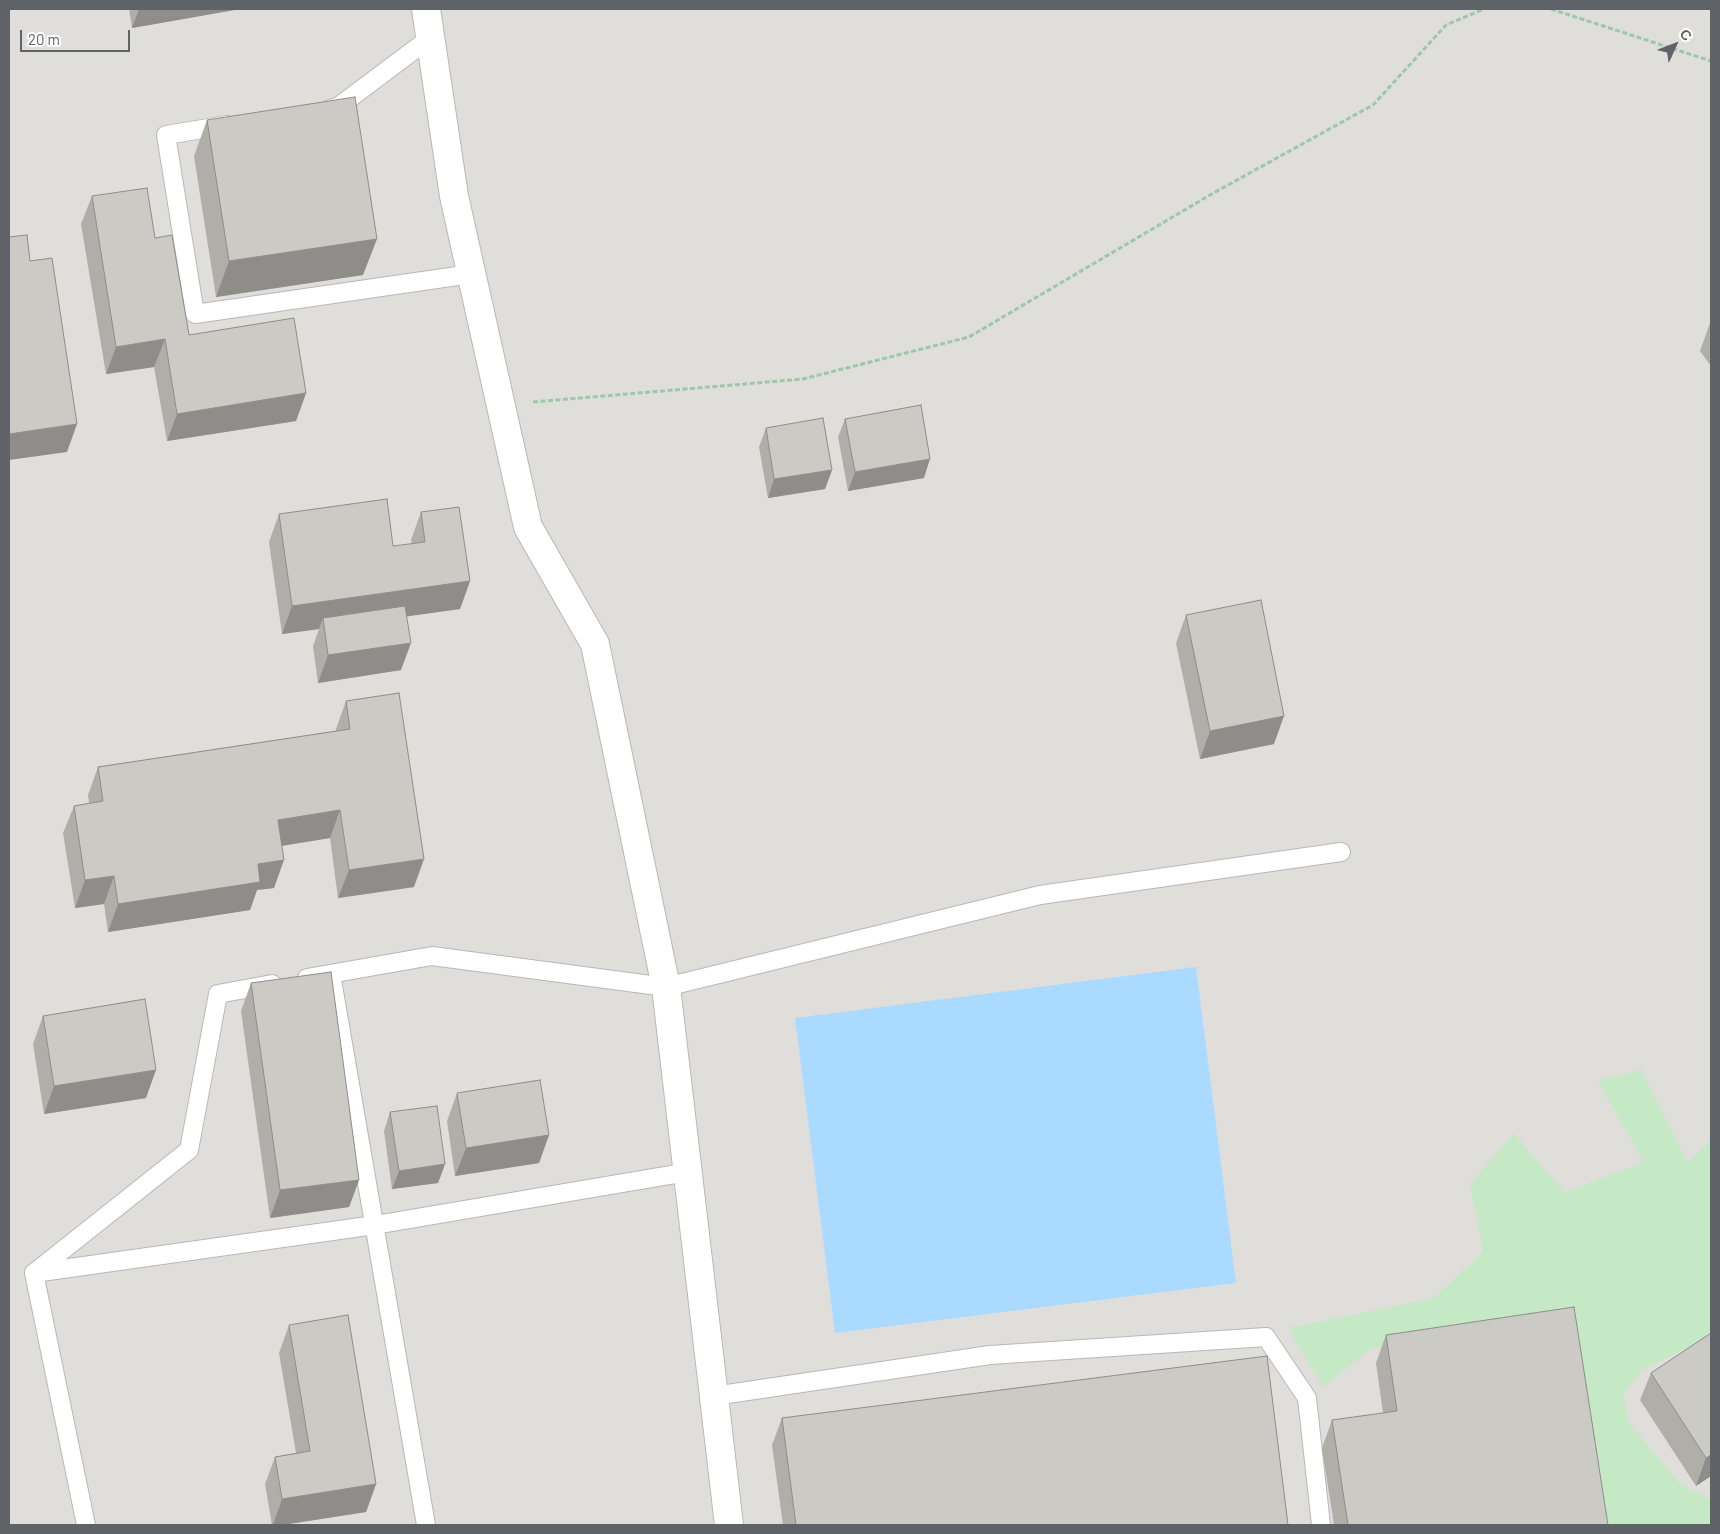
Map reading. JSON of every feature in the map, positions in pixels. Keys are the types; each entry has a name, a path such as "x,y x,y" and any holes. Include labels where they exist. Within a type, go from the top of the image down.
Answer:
{"street":[{"path":"426,9 454,196 528,527 594,644 666,987 729,1525"}],"lane":[{"path":"310,112 338,107 430,38"},
{"path":"243,123 166,135 194,314 471,274"},
{"path":"34,1273 189,1150 218,994 432,956 666,987 1040,895 1340,852"},
{"path":"331,974 426,1525"},
{"path":"34,1273 374,1225 688,1172"},
{"path":"34,1273 86,1525"},
{"path":"714,1396 990,1355 1266,1337 1307,1398 1321,1525"}],"path":[{"path":"500,405 803,379 969,337 1210,194 1373,105 1446,25 1484,9"},
{"path":"1551,9 1711,61"}],"shaded area":[{"path":"9,9 1711,9 1711,1525 9,1525"}],"green space":[{"path":"1641,1070 1688,1163 1711,1140 1711,1347 1697,1343 1642,1370 1623,1395 1630,1425 1679,1483 1708,1499 1711,1498 1711,1525 1607,1525 1574,1321 1371,1348 1323,1387 1288,1328 1434,1298 1483,1252 1470,1184 1514,1134 1565,1193 1644,1162 1598,1081"}],"water":[{"path":"1196,967 1236,1283 835,1333 795,1018"}],"building":[{"path":"355,97 377,239 229,261 207,120"},
{"path":"147,188 155,238 172,235 189,335 294,318 306,393 177,414 165,339 116,347 92,196"},
{"path":"27,235 30,261 52,258 77,424 9,434 9,237"},
{"path":"921,405 930,459 855,472 845,419"},
{"path":"823,418 832,470 774,479 766,428"},
{"path":"387,499 393,546 425,542 421,512 459,507 470,581 292,606 279,514"},
{"path":"1261,600 1284,716 1210,731 1186,615"},
{"path":"405,606 411,643 328,655 323,618"},
{"path":"399,693 424,859 349,870 340,810 278,820 284,860 258,864 260,882 118,904 114,876 85,880 74,806 103,801 98,767 350,729 346,701"},
{"path":"331,972 359,1180 280,1190 251,983"},
{"path":"145,999 156,1070 54,1086 43,1016"},
{"path":"540,1080 549,1135 466,1148 457,1093"},
{"path":"437,1106 445,1164 399,1171 390,1112"},
{"path":"1574,1307 1608,1525 1348,1525 1332,1420 1397,1411 1386,1335"},
{"path":"348,1315 376,1484 282,1499 275,1457 310,1451 289,1325"},
{"path":"1711,1333 1711,1455 1706,1458 1651,1373"},
{"path":"1267,1356 1288,1525 796,1525 782,1418"}]}
